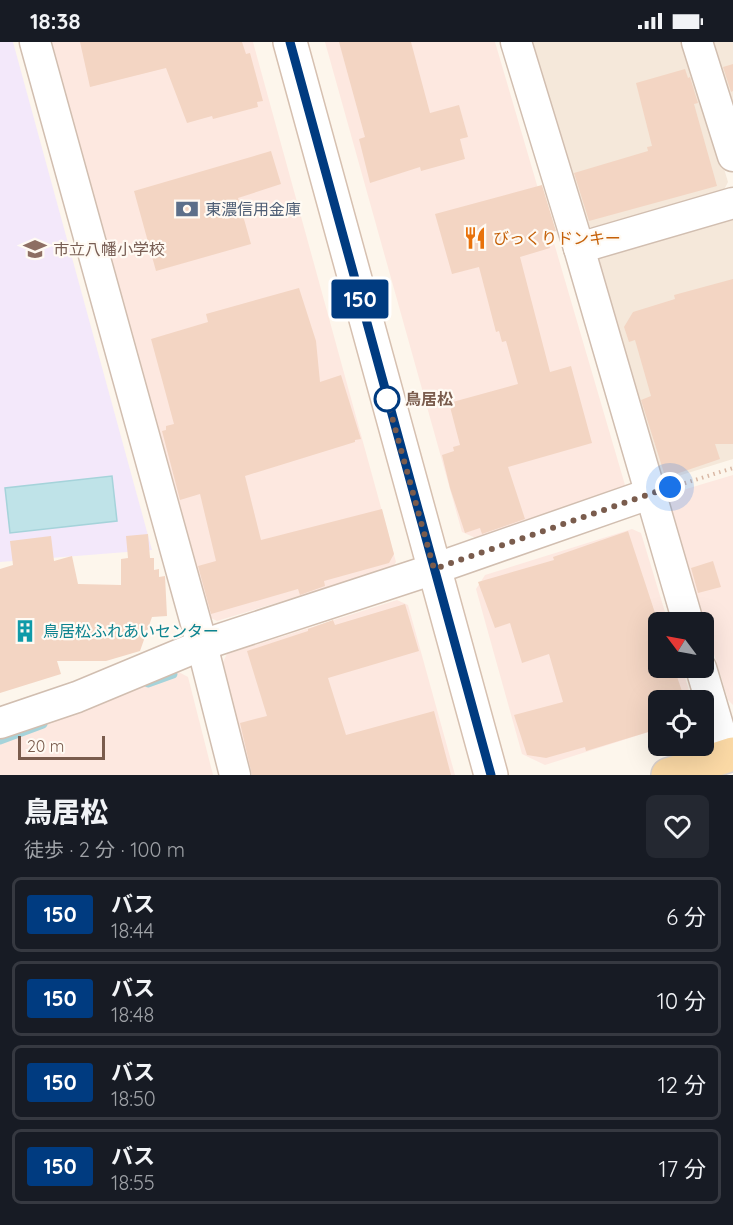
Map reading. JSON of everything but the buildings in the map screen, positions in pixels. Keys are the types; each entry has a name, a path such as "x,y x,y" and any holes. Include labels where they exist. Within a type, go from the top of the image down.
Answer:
{"main road":[{"path":"290,42 491,775"},
{"path":"668,775 730,755"}],"street":[{"path":"35,42 202,645 235,775"},
{"path":"516,42 579,248 685,612"},
{"path":"698,42 733,156"},
{"path":"579,248 733,203"},
{"path":"0,723 77,696 202,645 434,569 649,494"},
{"path":"704,678 730,755"}],"path":[{"path":"649,494 733,468"}],"shaded area":[{"name":"市立八幡小学校","path":"0,42 13,42 152,550 0,562"},
{"path":"49,42 253,42 396,562 392,568 217,621 207,616"},
{"path":"325,42 495,42 625,485 620,495 478,539 462,532"},
{"path":"531,42 686,42 728,182 722,194 595,230 585,223"},
{"path":"712,42 733,42 733,115"},
{"path":"733,217 733,459 662,481 596,264 603,253"},
{"path":"733,475 733,705 728,700 714,654 714,612 701,612 666,495"},
{"path":"632,529 641,533 665,612 648,612 648,678 685,678 689,690 648,690 648,732 545,765 522,754 476,589 485,575"},
{"path":"397,600 408,605 455,775 249,775 221,666 227,654"},
{"path":"175,670 188,677 213,775 0,775 0,738"}],"water":[{"path":"112,476 117,521 10,533 5,488"}],"waterway":[{"path":"148,683 173,674"},
{"path":"0,740 43,724"}],"bus line":[{"name":"150","path":"290,42 491,775"}],"place":[{"name":"東濃信用金庫","path":"187,209"},
{"name":"びっくりドンキー","path":"475,238"},
{"name":"市立八幡小学校","path":"35,249"},
{"name":"鳥居松","path":"387,399"},
{"name":"鳥居松ふれあいセンター","path":"25,631"}],"route":[{"path":"387,399 434,569 670,487"}]}
